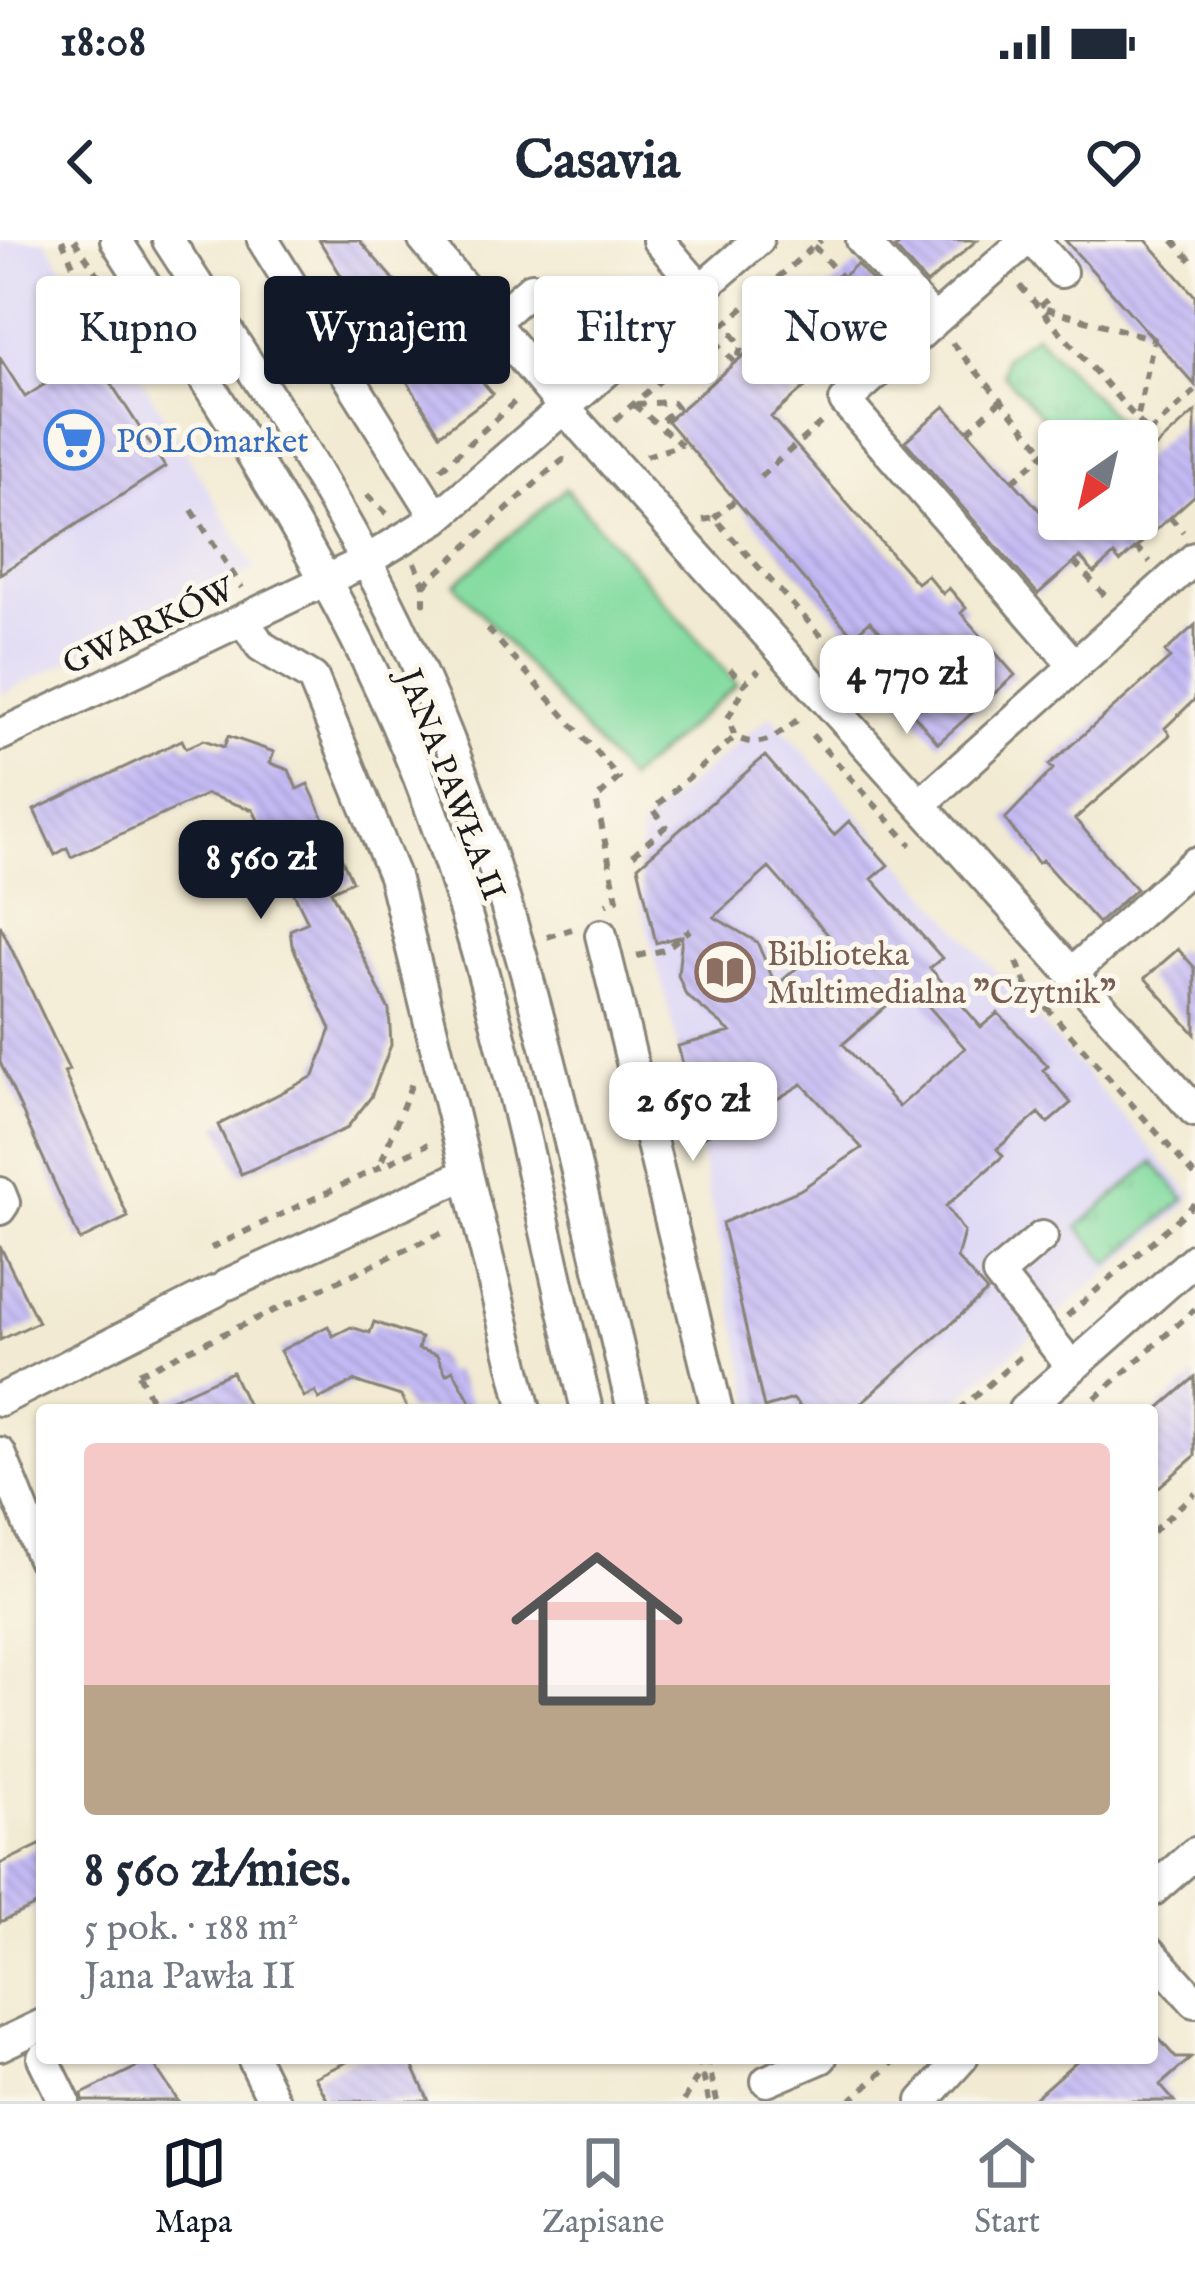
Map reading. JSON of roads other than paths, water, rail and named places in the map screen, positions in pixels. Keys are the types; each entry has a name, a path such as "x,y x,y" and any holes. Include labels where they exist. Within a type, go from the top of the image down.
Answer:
{"street":[{"name":"JANA PAWŁA II","path":"116,240 327,579 397,728 457,886 586,1404"},
{"name":"JANA PAWŁA II","path":"168,240 322,481 366,560 437,714 499,876 526,963 632,1404"},
{"path":"263,240 437,518"},
{"path":"424,240 454,276"},
{"name":"GWARKÓW","path":"718,277 758,240"},
{"path":"862,240 934,321"},
{"path":"1058,283 1030,240 845,401 1074,665"},
{"path":"648,244 685,276"},
{"path":"510,307 532,288"},
{"path":"510,342 1195,1111"},
{"name":"GWARKÓW","path":"0,735 242,604 327,579 366,560 437,518 596,384"},
{"path":"922,802 1074,665 1191,547"},
{"path":"242,604 261,646 290,659 313,677 394,876 524,1404"},
{"path":"1072,972 1195,862"},
{"path":"601,934 716,1404"},
{"path":"0,1400 222,1287 460,1177"},
{"path":"0,1193 4,1203 0,1209"},
{"path":"1042,1238 998,1274 1072,1367"},
{"path":"1031,1404 1195,1259"},
{"path":"0,1453 36,1542"},
{"path":"1158,1886 1195,1853"},
{"path":"1158,1961 1195,2002"},
{"path":"0,2045 36,2042"},
{"path":"48,2064 64,2101"},
{"path":"256,2064 274,2101"},
{"path":"766,2074 800,2064"},
{"path":"923,2101 957,2064"}],"place":[{"name":"POLOmarket","path":"74,440"},
{"name":"Biblioteka Multimedialna \"Czytnik\"","path":"725,972"}]}
